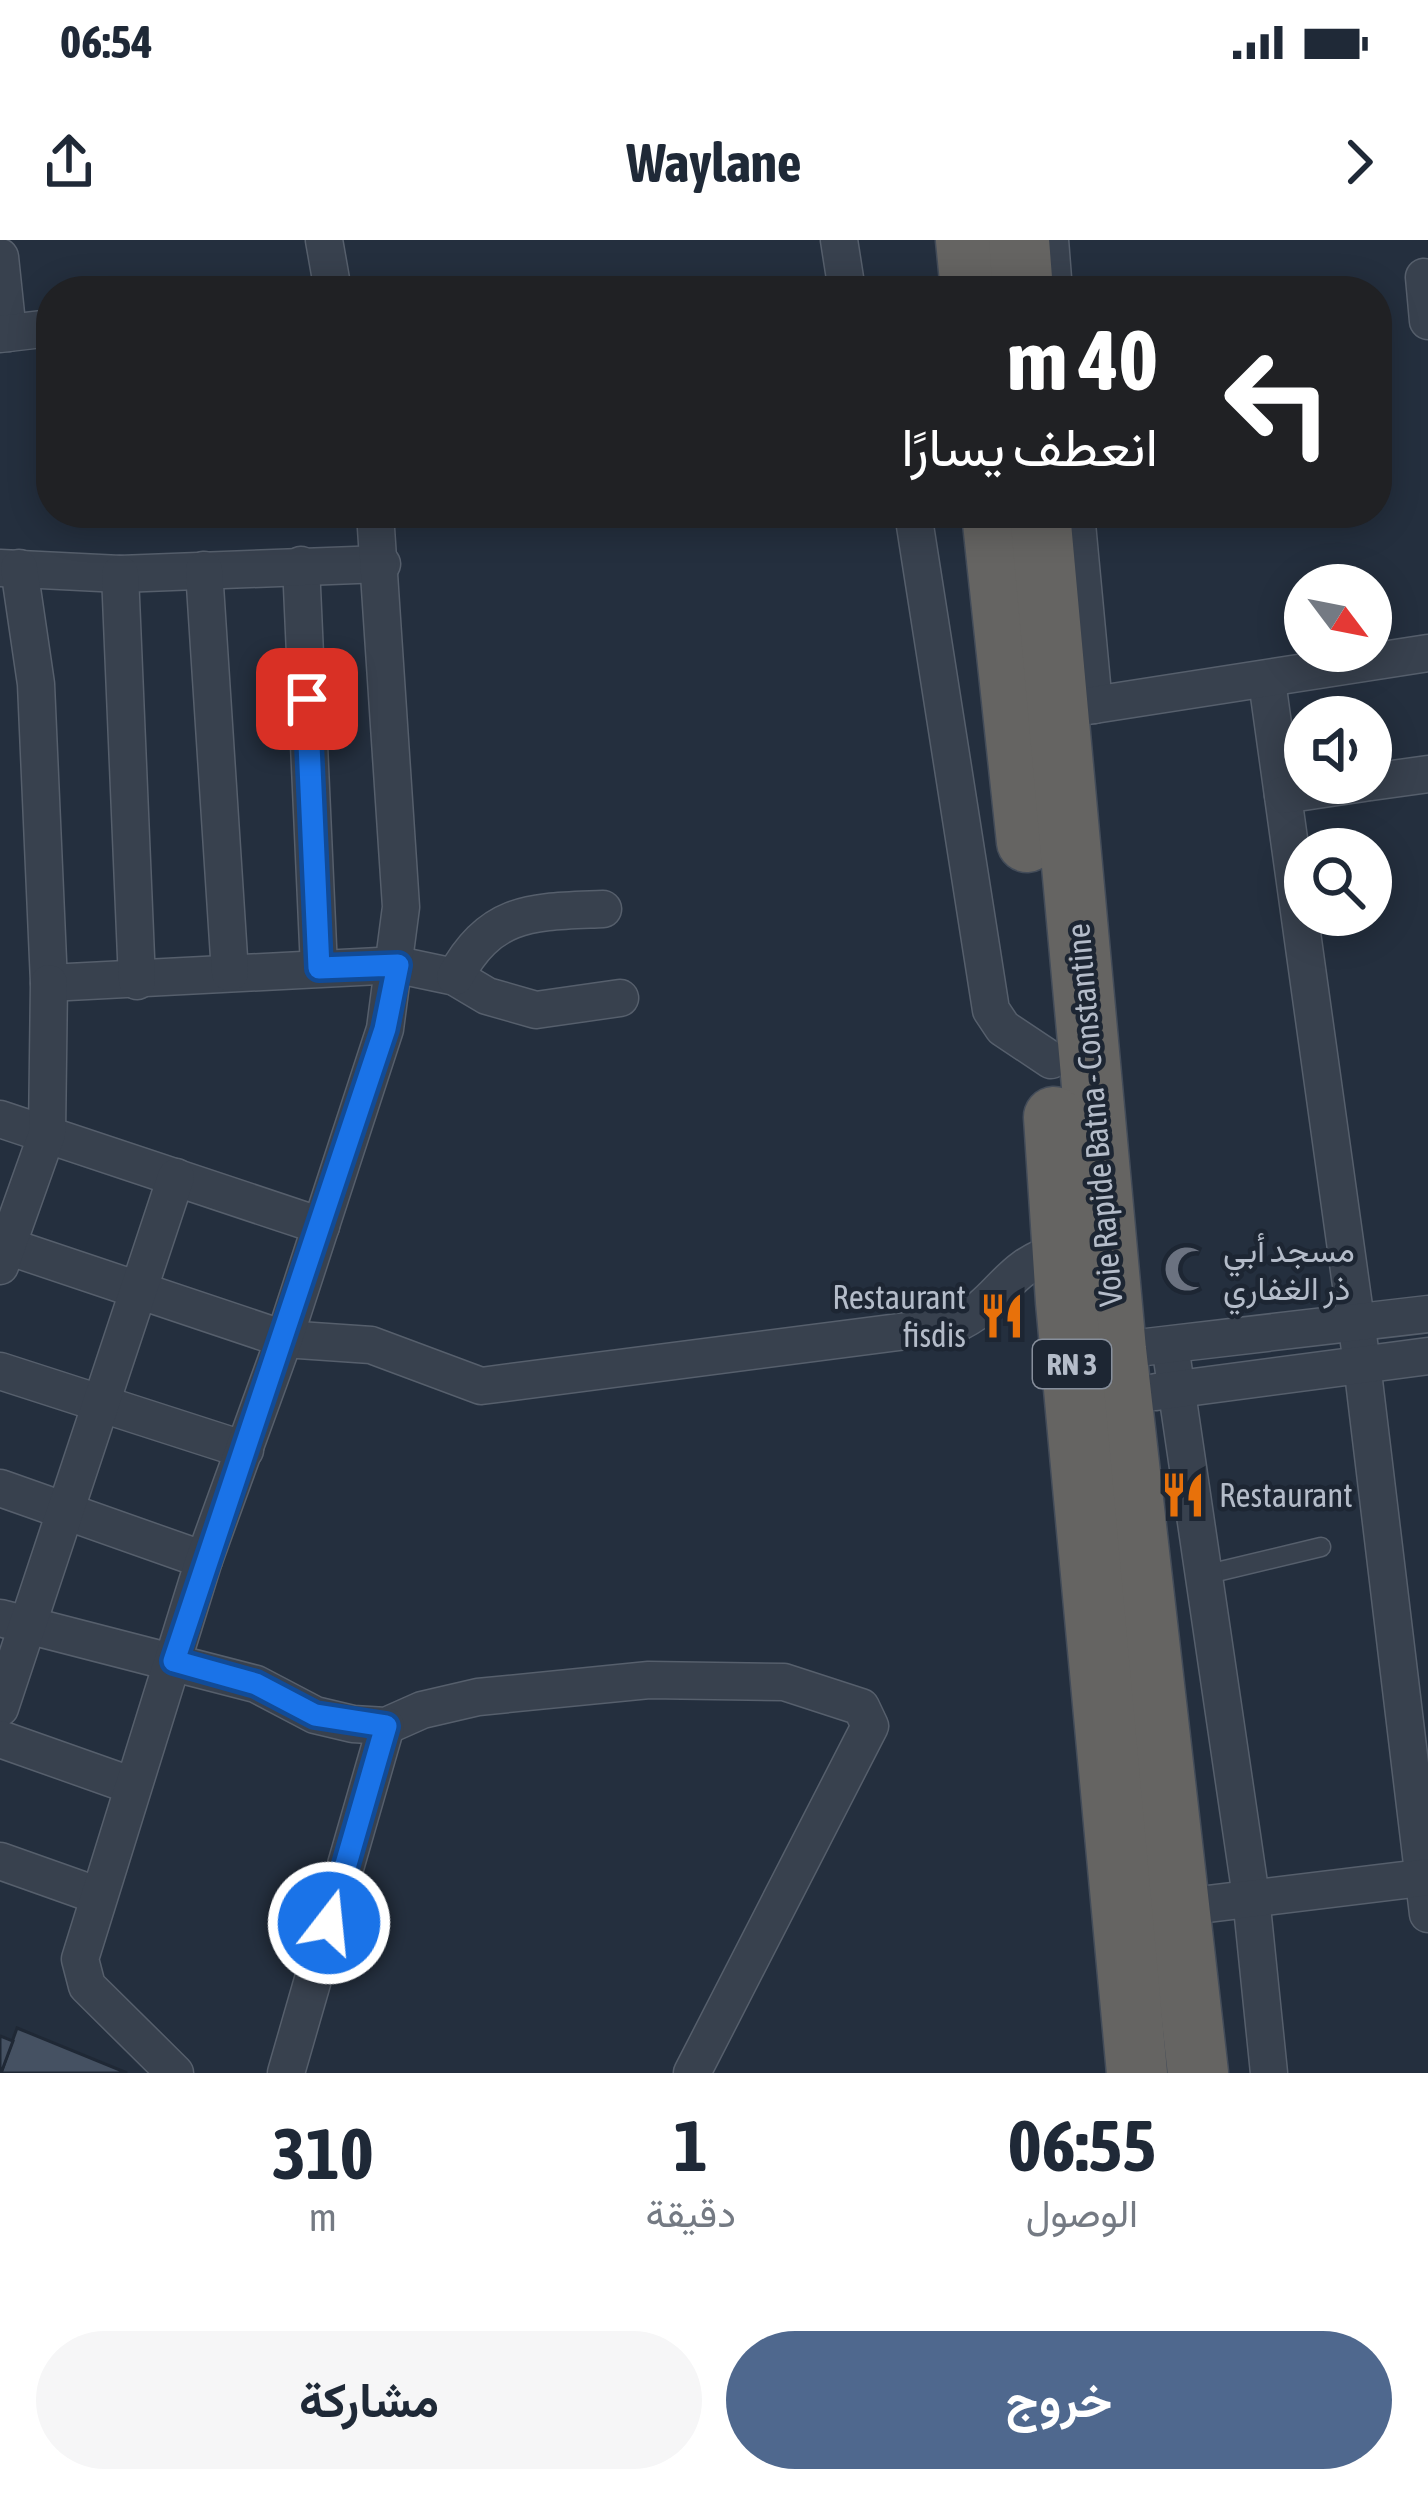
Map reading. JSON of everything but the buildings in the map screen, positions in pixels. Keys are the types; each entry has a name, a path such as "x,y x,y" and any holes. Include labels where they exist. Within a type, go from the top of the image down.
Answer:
{"highway":[{"path":"966,240 970,276"},
{"path":"1018,240 1021,276"},
{"name":"Voie Rapide Batna - Constantine","path":"994,528 1051,1060 1063,1250 1137,2073"},
{"name":"Voie Rapide Batna - Constantine","path":"1043,528 1074,708 1146,1370 1198,2073"}],"street":[{"path":"324,240 330,276"},
{"path":"839,240 845,276"},
{"path":"1050,240 1053,276"},
{"path":"0,257 4,333 36,330"},
{"path":"1424,277 1428,321"},
{"path":"175,2073 87,1985 80,1959 96,1895 205,1560 284,1339 385,1029 398,965 401,907 377,528"},
{"path":"915,528 991,1010 1003,1028 1051,1060"},
{"path":"1076,528 1074,708 1428,653"},
{"path":"382,564 120,574 9,568 36,684 50,983 46,1134 4,1256 139,1289 284,1339 371,1345 481,1386 953,1325 980,1314 1018,1268 1063,1250"},
{"path":"301,565 319,968"},
{"path":"204,569 230,973"},
{"path":"120,574 137,981"},
{"path":"1183,1907 1251,1897 1427,1890 1362,1364 1267,681"},
{"path":"1392,779 1428,773"},
{"path":"455,977 471,947 520,913 603,909"},
{"path":"50,983 398,965 455,977 487,996 536,1010 620,998"},
{"path":"0,1119 321,1226"},
{"path":"0,1708 14,1622 67,1511 176,1177"},
{"path":"1146,1370 1428,1314"},
{"path":"1146,1370 1362,1364 1428,1356"},
{"path":"1146,1370 1204,1575 1251,1897 1268,2073"},
{"path":"0,1371 245,1450"},
{"path":"0,1488 205,1560"},
{"path":"14,1622 256,1684 315,1715 386,1726 422,1710 478,1697 649,1680 784,1682 861,1706 870,1726 692,2073"},
{"path":"286,2073 386,1726"},
{"path":"0,1739 133,1786"},
{"path":"0,1861 96,1895"}],"lane":[{"path":"1204,1575 1321,1547"}],"place":[{"name":"مسجد أبي ذر الغفاري","path":"1187,1269"},
{"name":"Restaurant fisdis","path":"1002,1316"},
{"name":"Restaurant","path":"1183,1495"}],"route":[{"path":"307,699 319,968 398,965 385,1029 174,1661 256,1684 315,1715 386,1726 329,1923"}]}
